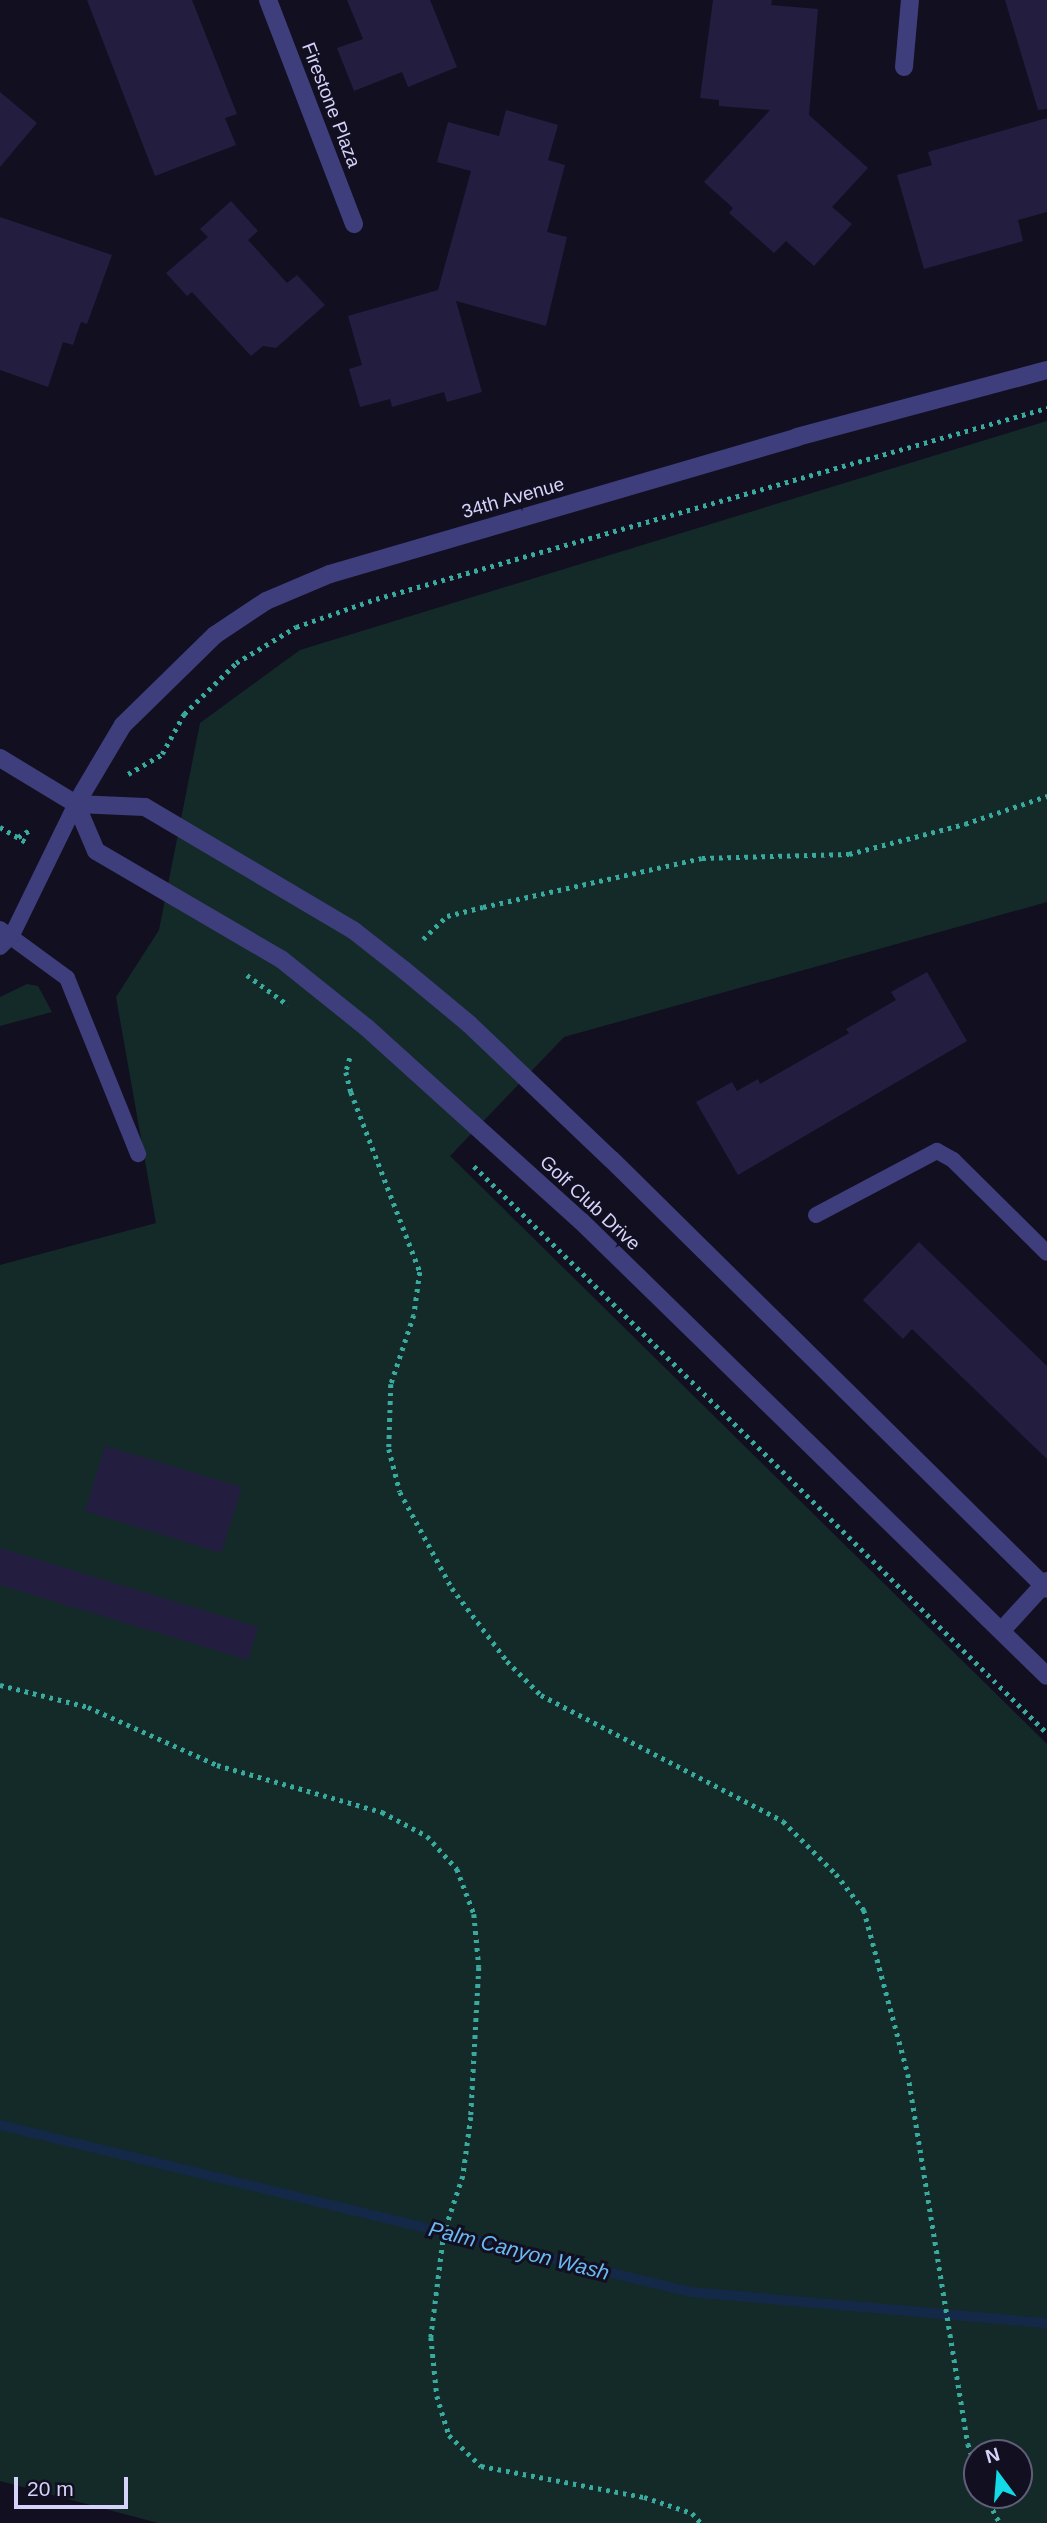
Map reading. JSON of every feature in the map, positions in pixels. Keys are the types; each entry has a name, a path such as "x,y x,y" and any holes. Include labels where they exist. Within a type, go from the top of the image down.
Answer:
{"street":[{"name":"Firestone Plaza","path":"268,0 354,224"},
{"path":"904,66 910,0"},
{"name":"34th Avenue","path":"76,804 123,725 215,635 266,601 330,574 797,438 1047,370"},
{"path":"0,758 76,804 145,807 353,930 469,1024 601,1149 1046,1584 1003,1629"},
{"name":"Golf Club Drive","path":"76,804 96,851 281,959 366,1027 581,1221 751,1392 1003,1629 1047,1676"}],"lane":[{"path":"0,947 76,804"},
{"path":"6,932 67,978 138,1154"},
{"path":"816,1216 937,1151 953,1160 1047,1253"}],"path":[{"path":"119,779 162,754 184,714 236,663 296,627 376,598 1047,408"},
{"path":"424,939 447,916 483,907 702,858 849,854 965,824 1047,796"},
{"path":"18,837 76,804"},
{"path":"0,827 50,856"},
{"path":"240,970 294,1009"},
{"path":"344,1047 363,1062"},
{"path":"349,1058 346,1072 351,1092 420,1272 414,1315 391,1384 389,1449 400,1492 452,1588 507,1661 541,1695 783,1821 836,1874 864,1910 908,2074 952,2343 971,2439"},
{"path":"466,1158 1047,1733"},
{"path":"0,1685 88,1707 217,1765 382,1812 427,1836 457,1869 474,1914 479,1967 471,2117 463,2176 444,2232 431,2337 437,2396 449,2435 481,2466 644,2497 692,2513 701,2523"}],"green space":[{"path":"1047,421 1047,902 564,1037 450,1156 1047,1744 1047,2523 158,2523 0,2481 0,1265 156,1223 116,997 159,930 200,723 300,650"},
{"path":"27,984 38,986 52,1012 0,1026 0,997"}],"building":[{"path":"87,0 192,0 237,114 225,118 236,145 155,176"},
{"path":"347,0 430,0 457,67 408,87 402,72 354,91 337,48 363,39"},
{"path":"713,0 772,0 771,5 818,9 809,115 868,168 832,207 852,224 814,266 786,241 774,253 729,213 733,208 704,182 770,110 719,106 719,100 700,98"},
{"path":"1005,0 1047,0 1047,109 1038,110"},
{"path":"0,92 37,123 0,167"},
{"path":"506,110 558,125 548,160 565,165 547,232 567,237 546,326 456,301 482,392 447,402 444,392 392,407 390,399 360,407 349,369 362,365 348,316 438,290 471,171 437,162 448,122 499,136"},
{"path":"1047,118 1047,212 1018,220 1023,241 924,269 897,175 932,165 928,152"},
{"path":"231,201 258,231 248,240 287,283 297,275 325,305 276,348 263,346 251,356 192,292 187,296 166,273 208,237 200,229"},
{"path":"0,217 112,255 87,324 81,322 73,345 63,342 48,387 0,370"},
{"path":"927,972 967,1041 738,1175 696,1102 732,1082 737,1091 758,1079 760,1084 849,1033 846,1029 896,1000 891,992"},
{"path":"919,1242 1047,1366 1047,1459 912,1329 903,1339 863,1300"},
{"path":"105,1446 242,1487 221,1553 85,1511"},
{"path":"0,1548 258,1627 248,1660 0,1585"}],"waterway":[{"name":"Palm Canyon Wash","path":"0,2125 691,2292 1047,2323"}]}
